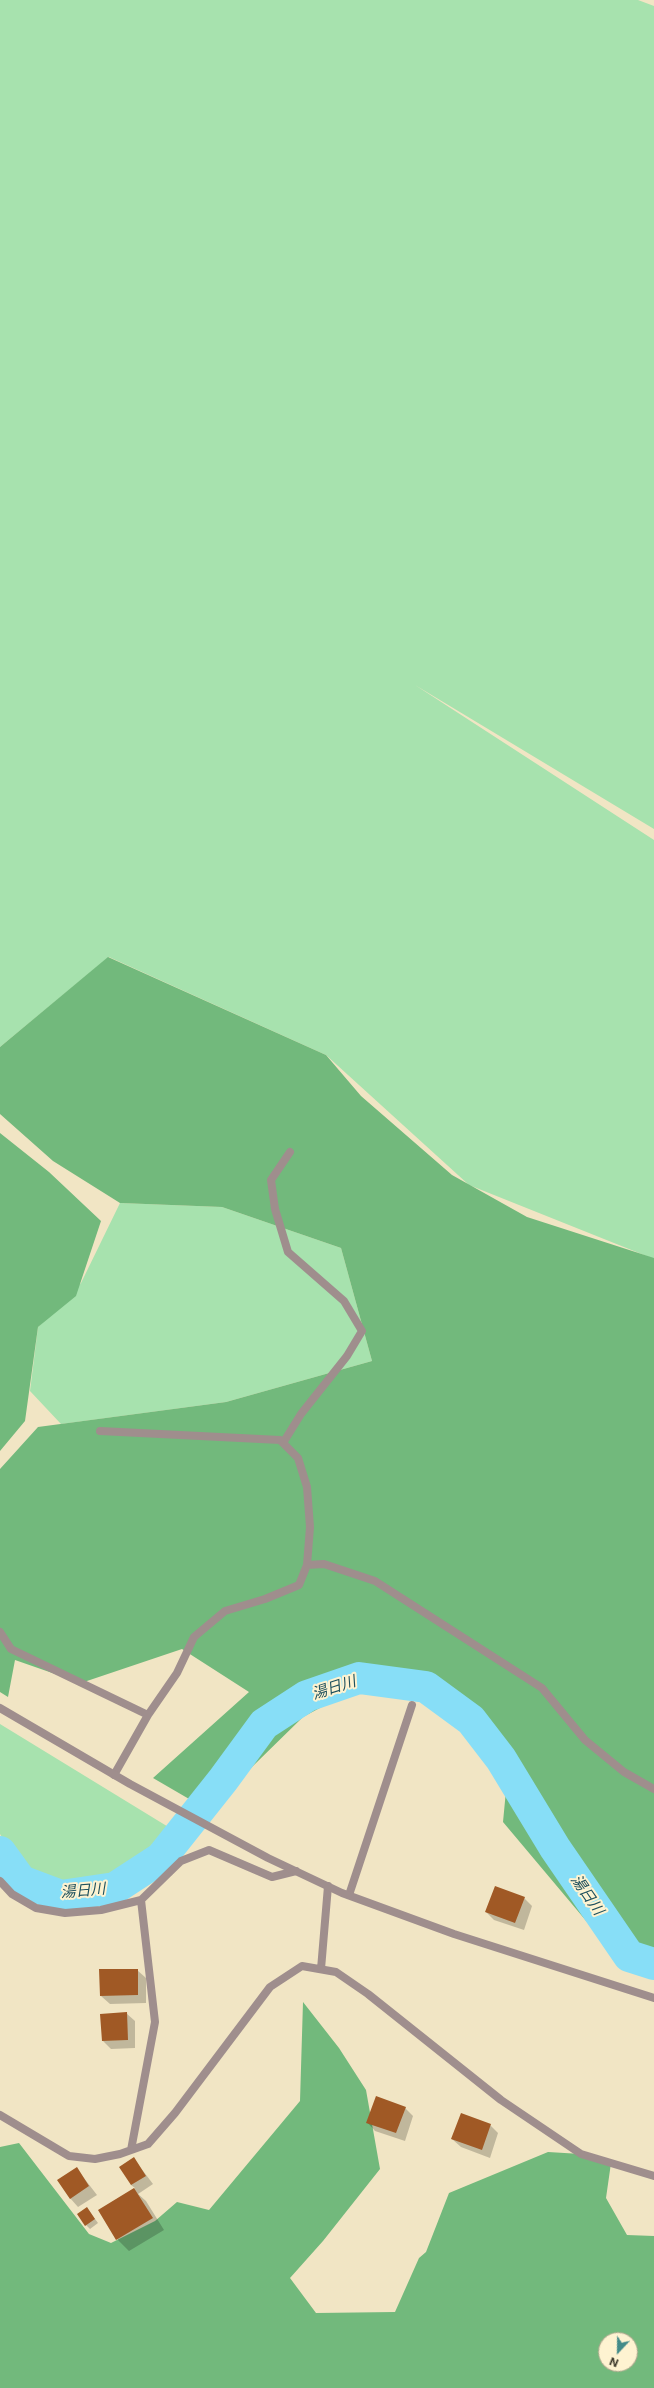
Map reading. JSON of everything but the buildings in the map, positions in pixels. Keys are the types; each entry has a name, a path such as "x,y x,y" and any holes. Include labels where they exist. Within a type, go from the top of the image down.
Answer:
{"street":[{"path":"283,1443 301,1414 346,1356 362,1331 344,1301 288,1252 275,1209 271,1180 290,1152"},
{"path":"100,1431 280,1440 298,1458 307,1486 310,1527 307,1565 299,1584 265,1600 225,1612 194,1637 177,1673 148,1715 114,1775"},
{"path":"307,1565 324,1564 375,1581 542,1688 585,1740 624,1772 654,1789"},
{"path":"0,1632 11,1649 148,1715"},
{"path":"349,1895 412,1705"},
{"path":"0,1708 130,1784 268,1858 328,1886 454,1934 654,1998"},
{"path":"0,1881 12,1894 36,1908 65,1913 101,1910 141,1900 181,1861 209,1850 272,1877 296,1871"},
{"path":"321,1969 328,1886"},
{"path":"131,2150 155,2022 141,1900"},
{"path":"0,2115 69,2156 95,2159 148,2144 175,2113 270,1987 302,1966 336,1972 368,1994 501,2100 581,2154 654,2176"}],"green space":[{"path":"0,0 638,0 654,6 654,829 415,685 654,840 654,1259 469,1185 326,1055 109,957 0,1047"},
{"path":"108,957 326,1055 361,1096 452,1175 527,1217 654,1258 654,1977 624,1966 503,1822 507,1780 426,1687 372,1680 303,1717 208,1810 153,1778 249,1692 182,1649 81,1683 15,1660 8,1697 0,1692 0,1469 38,1427 226,1402 372,1361 341,1248 222,1207 120,1203 53,1161 0,1114 0,1047"},
{"path":"0,1133 49,1172 101,1221 76,1296 38,1327 25,1421 0,1451"},
{"path":"120,1203 222,1207 341,1248 372,1361 226,1402 61,1424 30,1391 38,1327 81,1283"},
{"path":"0,1724 170,1828 127,1868 78,1886 24,1873 0,1834"},
{"path":"303,2002 339,2048 366,2090 380,2169 323,2241 290,2278 316,2313 395,2312 419,2258 426,2252 449,2193 548,2152 581,2154 611,2163 606,2198 627,2235 654,2236 654,2388 0,2388 0,2147 19,2143 89,2234 111,2243 155,2221 177,2202 209,2210 300,2101"}],"waterway":[{"name":"湯日川","path":"0,1852 21,1881 61,1896 115,1888 161,1858 223,1780 264,1724 307,1696 359,1678 426,1687 471,1720 501,1759 555,1848 629,1956 654,1964"}]}
